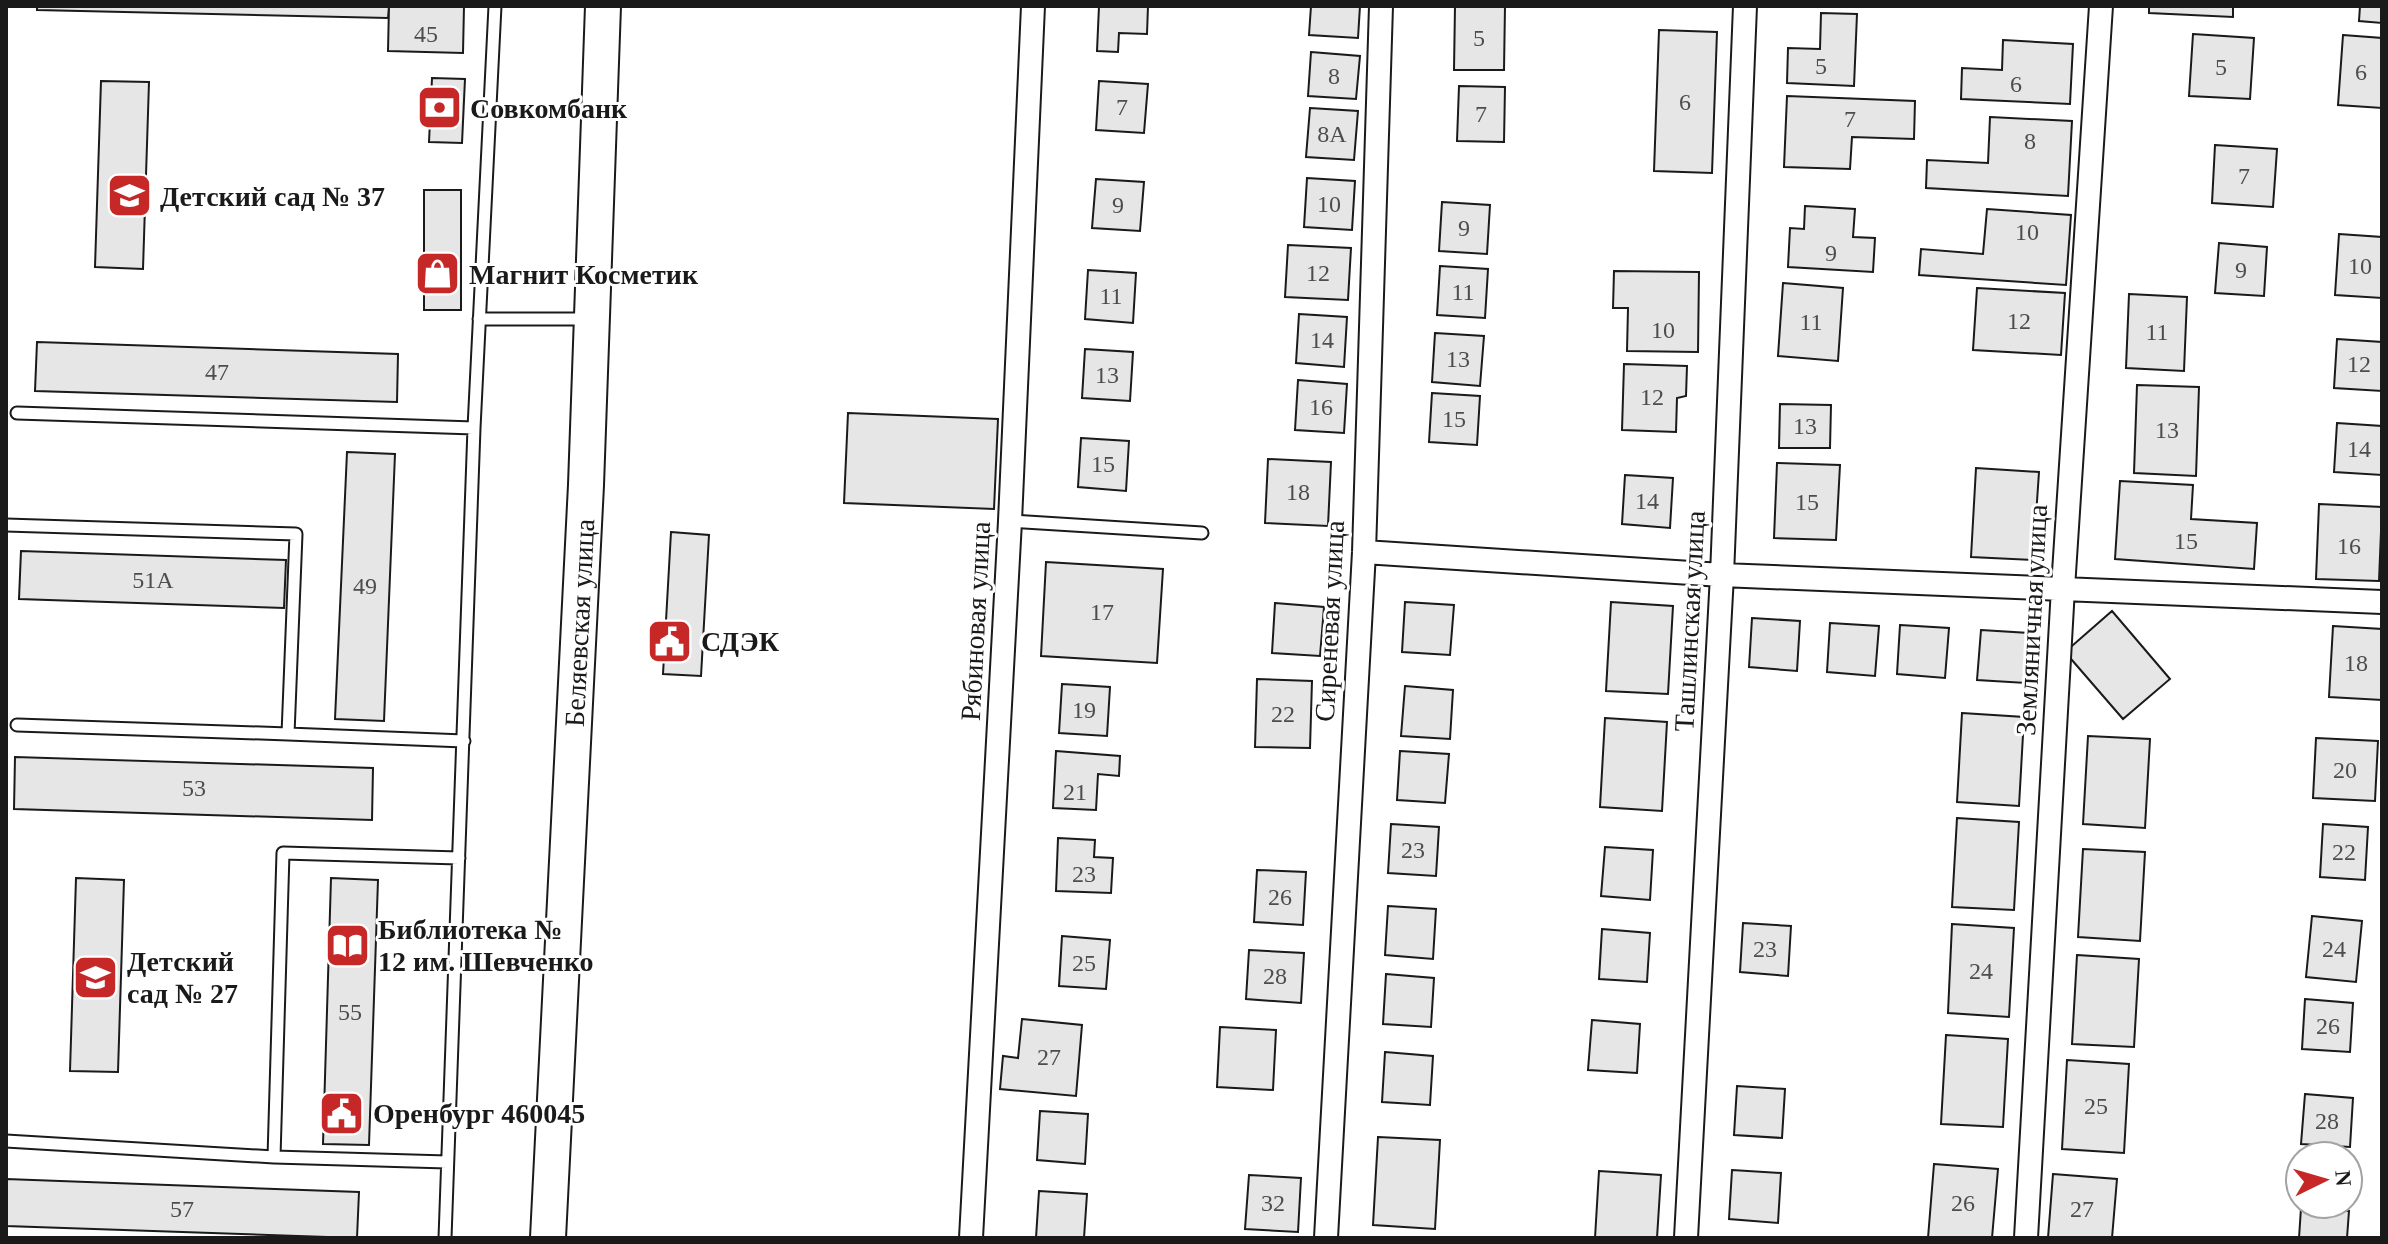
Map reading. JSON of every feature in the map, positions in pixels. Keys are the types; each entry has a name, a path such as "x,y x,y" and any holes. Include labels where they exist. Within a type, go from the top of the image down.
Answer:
{"main road":[{"name":"Беляевская улица","path":"548,1238 586,485 603,6"}],"street":[{"name":"Рябиновая улица","path":"971,1238 1010,521 1033,6"},
{"name":"Сиреневая улица","path":"1326,1238 1364,552 1381,6"},
{"name":"Ташлинская улица","path":"1686,1238 1722,575 1745,6"},
{"name":"Земляничная улица","path":"2026,1238 2063,588 2101,6"},
{"path":"1364,552 1722,575 2382,602"}],"lane":[{"path":"445,1238 474,428 495,6"},
{"path":"479,319 591,319"},
{"path":"17,413 474,428"},
{"path":"1010,521 1202,533"},
{"path":"6,525 296,534 288,734"},
{"path":"17,725 464,741"},
{"path":"274,1157 283,853 459,858"},
{"path":"6,1141 274,1157 447,1162"}],"building":[{"path":"37,6 389,6 388,18 37,10"},
{"path":"389,6 464,6 463,53 388,51"},
{"path":"1099,6 1148,6 1147,34 1119,33 1118,52 1097,51"},
{"path":"1311,6 1360,6 1358,38 1309,35"},
{"path":"1455,6 1505,6 1504,70 1454,70"},
{"path":"2149,6 2233,6 2233,17 2149,13"},
{"path":"2360,6 2382,6 2382,23 2359,21"},
{"path":"1821,13 1857,14 1854,86 1787,83 1788,48 1820,49"},
{"path":"1659,30 1717,32 1712,173 1654,171"},
{"path":"2193,34 2254,38 2250,99 2189,96"},
{"path":"2343,35 2382,38 2382,108 2338,105"},
{"path":"2003,40 2073,44 2070,104 1961,99 1962,68 2002,70"},
{"path":"1311,52 1360,56 1356,99 1308,96"},
{"path":"432,78 465,79 462,143 429,142"},
{"path":"101,81 149,82 143,269 95,267"},
{"path":"1099,81 1148,84 1144,133 1096,130"},
{"path":"1459,86 1505,87 1504,142 1457,141"},
{"path":"1787,96 1915,101 1914,139 1852,137 1850,169 1784,167"},
{"path":"1310,108 1358,111 1354,160 1306,157"},
{"path":"1990,117 2072,121 2068,196 1926,188 1927,160 1988,163"},
{"path":"2215,145 2277,149 2273,207 2212,203"},
{"path":"1307,178 1355,181 1352,230 1304,227"},
{"path":"1096,179 1144,182 1140,231 1092,228"},
{"path":"424,190 461,190 461,310 424,310"},
{"path":"1442,202 1490,205 1487,254 1439,251"},
{"path":"1805,206 1855,209 1853,237 1875,238 1873,272 1788,267 1790,228 1804,229"},
{"path":"1987,209 2071,215 2066,285 1919,275 1921,249 1983,254"},
{"path":"2339,234 2382,237 2382,298 2335,295"},
{"path":"2219,243 2267,247 2264,296 2215,293"},
{"path":"1288,245 1351,248 1348,300 1285,297"},
{"path":"1440,266 1488,269 1485,318 1437,315"},
{"path":"1088,270 1136,273 1133,323 1085,319"},
{"path":"1614,271 1699,272 1698,352 1627,351 1628,308 1613,308"},
{"path":"1783,283 1843,288 1838,361 1778,356"},
{"path":"1977,288 2065,293 2061,355 1973,350"},
{"path":"2129,294 2187,297 2184,371 2126,368"},
{"path":"1299,314 1347,317 1344,367 1296,363"},
{"path":"1435,333 1484,336 1480,386 1432,382"},
{"path":"2337,339 2382,342 2382,391 2334,388"},
{"path":"37,342 398,354 397,402 35,391"},
{"path":"1085,349 1133,352 1130,401 1082,398"},
{"path":"1624,364 1687,366 1686,396 1677,398 1676,432 1622,430"},
{"path":"1298,380 1347,384 1344,433 1295,430"},
{"path":"2137,385 2199,387 2196,476 2134,473"},
{"path":"1432,393 1480,396 1477,445 1429,442"},
{"path":"1780,404 1831,405 1830,448 1779,448"},
{"path":"848,413 998,419 994,509 844,503"},
{"path":"2337,423 2382,426 2382,475 2334,472"},
{"path":"1081,438 1129,441 1126,491 1078,487"},
{"path":"347,452 395,454 384,721 335,719"},
{"path":"1268,459 1331,462 1328,526 1265,523"},
{"path":"1777,463 1840,465 1836,540 1774,538"},
{"path":"1976,468 2039,472 2033,560 1971,557"},
{"path":"1625,475 1673,478 1670,528 1622,524"},
{"path":"2120,481 2193,485 2191,519 2257,523 2254,569 2115,559"},
{"path":"2319,504 2382,507 2379,581 2316,579"},
{"path":"671,532 709,535 701,676 663,674"},
{"path":"21,551 286,560 284,608 19,599"},
{"path":"1046,562 1163,569 1157,663 1041,656"},
{"path":"1405,602 1454,605 1450,655 1402,652"},
{"path":"1611,602 1673,606 1668,694 1606,691"},
{"path":"1275,603 1324,607 1320,656 1272,653"},
{"path":"2112,611 2170,679 2123,719 2065,652"},
{"path":"1752,618 1800,621 1797,671 1749,667"},
{"path":"1830,623 1879,626 1875,676 1827,672"},
{"path":"1900,625 1949,628 1945,678 1897,674"},
{"path":"2333,626 2382,629 2382,700 2329,697"},
{"path":"1981,630 2029,633 2026,683 1977,680"},
{"path":"1257,679 1312,681 1310,748 1255,747"},
{"path":"1062,684 1110,687 1107,736 1059,733"},
{"path":"1405,686 1453,690 1450,739 1401,736"},
{"path":"1962,713 2024,717 2019,806 1957,802"},
{"path":"1605,718 1667,722 1662,811 1600,807"},
{"path":"2088,736 2150,739 2145,828 2083,824"},
{"path":"2316,738 2378,741 2375,801 2313,798"},
{"path":"1056,751 1120,756 1119,776 1098,774 1096,810 1053,808"},
{"path":"1400,751 1449,754 1445,803 1397,800"},
{"path":"15,757 373,768 372,820 14,809"},
{"path":"1957,818 2019,822 2014,910 1952,907"},
{"path":"1391,824 1439,827 1436,876 1388,873"},
{"path":"2323,824 2368,827 2365,880 2320,877"},
{"path":"1058,838 1095,840 1094,857 1113,858 1111,893 1056,891"},
{"path":"1605,847 1653,850 1650,900 1601,896"},
{"path":"2083,849 2145,852 2140,941 2078,937"},
{"path":"1257,870 1306,872 1303,925 1254,922"},
{"path":"76,878 124,880 118,1072 70,1071"},
{"path":"331,878 378,880 369,1145 323,1144"},
{"path":"1388,906 1436,909 1433,959 1385,955"},
{"path":"2312,916 2362,921 2356,982 2306,977"},
{"path":"1743,923 1791,926 1788,976 1740,972"},
{"path":"1952,924 2014,928 2009,1017 1948,1013"},
{"path":"1602,929 1650,933 1647,982 1599,979"},
{"path":"1062,936 1110,940 1106,989 1059,986"},
{"path":"1249,950 1304,953 1301,1003 1246,999"},
{"path":"2077,955 2139,959 2134,1047 2072,1044"},
{"path":"1386,974 1434,978 1431,1027 1383,1024"},
{"path":"2305,999 2353,1003 2350,1052 2302,1049"},
{"path":"1022,1019 1082,1025 1076,1096 1000,1089 1003,1056 1018,1058"},
{"path":"1592,1020 1640,1024 1637,1073 1588,1070"},
{"path":"1220,1027 1276,1030 1273,1090 1217,1087"},
{"path":"1946,1035 2008,1039 2003,1127 1941,1124"},
{"path":"1385,1052 1433,1056 1430,1105 1382,1102"},
{"path":"2067,1060 2129,1064 2124,1153 2062,1149"},
{"path":"1737,1086 1785,1089 1782,1138 1734,1135"},
{"path":"2305,1094 2353,1098 2350,1140 2301,1140"},
{"path":"1040,1111 1088,1114 1085,1164 1037,1160"},
{"path":"1378,1137 1440,1140 1435,1229 1373,1225"},
{"path":"1934,1164 1998,1169 1992,1238 1928,1238"},
{"path":"1732,1170 1781,1173 1778,1223 1729,1219"},
{"path":"1599,1171 1661,1175 1657,1238 1595,1238"},
{"path":"2053,1174 2117,1179 2112,1238 2048,1238"},
{"path":"1249,1175 1301,1178 1298,1232 1245,1229"},
{"path":"6,1179 359,1192 357,1238 6,1226"},
{"path":"1039,1191 1087,1194 1084,1238 1036,1238"},
{"path":"2300,1220 2348,1220 2347,1238 2299,1238"}],"place":[{"name":"Совкомбанк","path":"439,108"},
{"name":"Детский сад № 37","path":"129,196"},
{"name":"Магнит Косметик","path":"438,274"},
{"name":"СДЭК","path":"670,641"},
{"name":"Библиотека № 12 им. Шевченко","path":"347,945"},
{"name":"Детский сад № 27","path":"96,977"},
{"name":"Оренбург 460045","path":"342,1113"}]}
